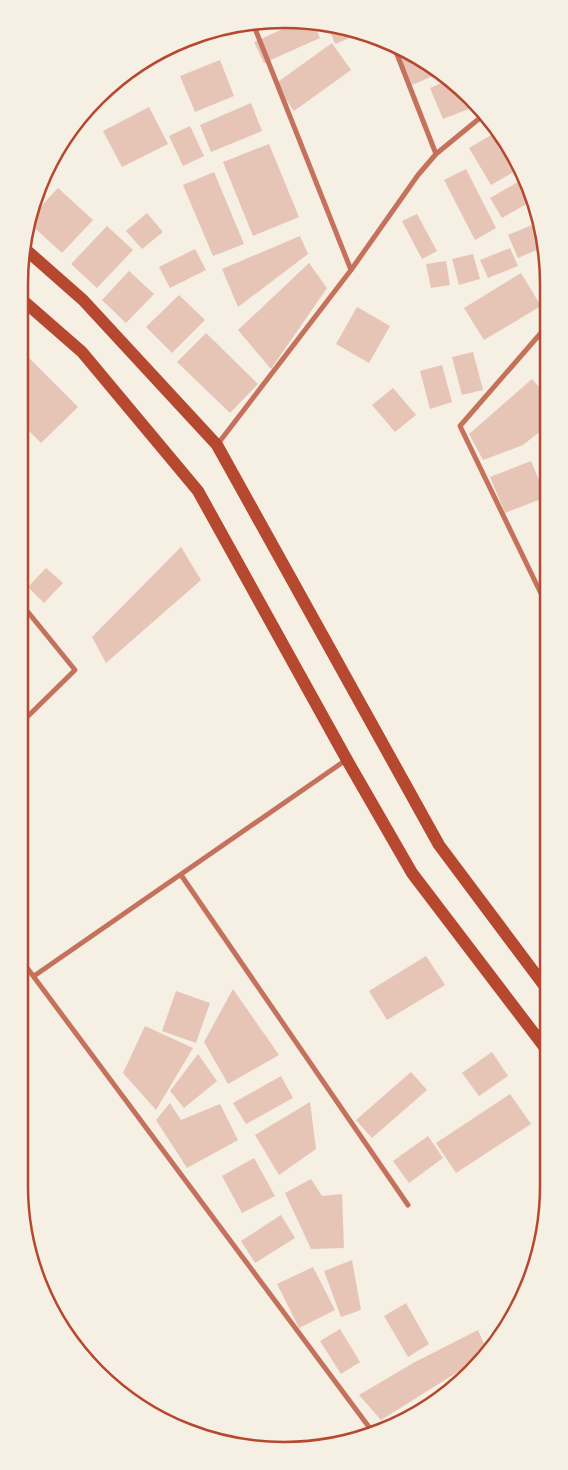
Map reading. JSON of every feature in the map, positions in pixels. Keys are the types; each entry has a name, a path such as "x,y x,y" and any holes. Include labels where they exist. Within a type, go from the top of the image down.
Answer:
{"main road":[{"path":"30,253 83,300 218,445 439,845 540,980"},
{"path":"28,305 82,352 198,491 412,873 540,1041"}],"street":[{"path":"255,29 351,270"},
{"path":"397,54 436,154"},
{"path":"218,445 351,270 418,175 436,154 480,118"},
{"path":"540,334 460,426 540,591"},
{"path":"28,612 75,670 28,716"},
{"path":"34,976 347,760"},
{"path":"181,875 408,1206"},
{"path":"28,968 370,1428"}],"building":[{"path":"285,28 316,30 320,38 264,63 254,42"},
{"path":"330,32 353,37 335,44"},
{"path":"332,43 351,70 294,111 275,84"},
{"path":"400,56 433,76 412,85"},
{"path":"220,60 234,96 195,112 180,76"},
{"path":"442,83 470,108 443,119 430,88"},
{"path":"251,103 262,131 211,152 200,125"},
{"path":"149,107 168,144 122,167 103,131"},
{"path":"190,126 204,156 183,166 169,136"},
{"path":"492,135 514,172 491,185 469,148"},
{"path":"269,144 299,217 253,236 223,162"},
{"path":"466,169 496,228 475,240 444,180"},
{"path":"214,172 244,244 213,256 183,185"},
{"path":"519,181 527,204 502,218 490,198"},
{"path":"58,188 93,220 62,253 34,227 39,208"},
{"path":"147,213 163,232 142,249 126,231"},
{"path":"417,214 437,251 422,259 402,221"},
{"path":"534,224 538,250 518,258 508,235"},
{"path":"107,226 133,250 97,288 71,264"},
{"path":"300,236 308,254 238,307 222,269"},
{"path":"510,248 518,266 488,278 480,260"},
{"path":"195,249 206,270 170,288 159,267"},
{"path":"473,254 480,279 459,285 452,259"},
{"path":"446,261 450,285 431,288 426,264"},
{"path":"309,263 327,288 271,369 238,330"},
{"path":"129,271 154,294 126,323 102,300"},
{"path":"521,273 540,304 540,307 484,340 464,308"},
{"path":"179,295 205,320 172,353 146,327"},
{"path":"357,307 390,326 369,363 336,344"},
{"path":"206,333 258,384 230,413 177,362"},
{"path":"473,352 483,390 462,395 452,357"},
{"path":"28,357 78,407 41,443 28,430"},
{"path":"442,365 452,402 430,409 420,371"},
{"path":"532,379 540,389 540,432 523,445 483,460 469,434"},
{"path":"393,388 416,415 395,432 372,405"},
{"path":"531,461 540,483 540,499 505,513 490,477"},
{"path":"181,547 201,580 106,663 92,637"},
{"path":"46,568 63,583 44,603 28,587"},
{"path":"426,956 445,985 387,1020 369,991"},
{"path":"233,989 279,1055 228,1084 204,1042"},
{"path":"176,991 210,1003 196,1043 162,1031"},
{"path":"145,1026 193,1048 156,1110 123,1073"},
{"path":"492,1052 508,1076 479,1096 462,1073"},
{"path":"198,1054 217,1081 184,1108 170,1091"},
{"path":"411,1072 427,1090 372,1138 356,1120"},
{"path":"281,1076 293,1098 246,1124 233,1103"},
{"path":"510,1094 531,1124 456,1173 436,1143"},
{"path":"310,1102 316,1149 279,1175 255,1135"},
{"path":"170,1103 181,1120 220,1104 238,1140 187,1168 156,1120"},
{"path":"428,1136 443,1158 409,1183 393,1161"},
{"path":"254,1158 275,1196 242,1213 222,1176"},
{"path":"311,1179 322,1196 342,1194 344,1248 311,1249 285,1193"},
{"path":"281,1215 295,1238 255,1263 241,1241"},
{"path":"352,1260 361,1310 341,1317 324,1271"},
{"path":"313,1267 335,1310 299,1328 277,1284"},
{"path":"406,1303 429,1344 408,1357 384,1316"},
{"path":"340,1329 360,1362 341,1374 320,1341"},
{"path":"478,1330 485,1345 464,1368 381,1420 359,1395 415,1362"}]}
